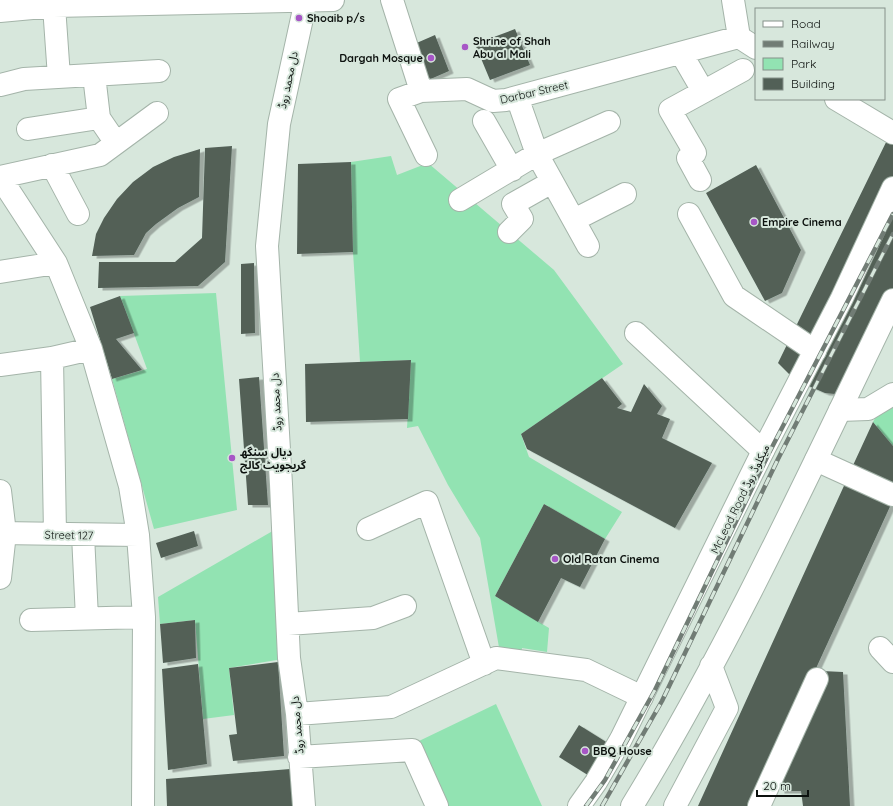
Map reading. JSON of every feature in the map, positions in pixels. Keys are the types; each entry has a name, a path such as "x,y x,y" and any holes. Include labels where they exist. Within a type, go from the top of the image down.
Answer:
{"street":[{"name":"دل محمد روڈ","path":"304,806 299,757 297,714 289,658 267,246 279,124 306,0"},
{"path":"0,11 80,3 333,0"},
{"path":"392,0 420,91"},
{"path":"733,0 748,42"},
{"path":"54,6 59,77"},
{"name":"Darbar Street","path":"426,155 399,99 420,91 467,89 493,101 517,97 681,53 748,42"},
{"path":"681,53 703,91"},
{"path":"700,180 688,158 696,153 670,110 743,70"},
{"path":"0,85 24,79 159,71"},
{"path":"94,75 99,118 116,143"},
{"path":"517,97 536,154 588,246"},
{"path":"838,100 893,133"},
{"path":"143,806 144,617 138,535 130,486 91,349 56,264 1,181 52,165 100,155 157,114"},
{"path":"28,129 99,118"},
{"path":"484,121 512,170"},
{"path":"460,200 512,170 536,154 609,122"},
{"path":"52,165 78,214"},
{"path":"509,232 522,219 513,204 552,182"},
{"name":"McLeod Road میکلوڈ روڈ","path":"579,806 596,782 642,697 763,451 815,351 893,188"},
{"path":"574,220 625,194"},
{"path":"690,214 734,296 815,351"},
{"path":"0,272 56,264"},
{"path":"632,806 690,707 756,580 893,300"},
{"path":"636,333 763,451"},
{"path":"0,366 52,358 91,349"},
{"path":"52,358 55,534"},
{"path":"840,410 868,409 893,394"},
{"path":"816,460 893,495"},
{"path":"0,491 3,533 0,578"},
{"path":"368,529 427,502 484,664"},
{"name":"Street 127","path":"3,533 138,535"},
{"path":"83,535 88,618"},
{"path":"288,624 373,618 405,606"},
{"path":"31,620 144,617"},
{"path":"297,714 391,707 496,658 586,670 642,697"},
{"path":"675,806 727,708 711,666"},
{"path":"759,806 817,679"},
{"path":"299,757 412,750 437,806"}],"green space":[{"path":"391,156 397,175 428,163 554,270 623,364 521,434 529,457 622,512 605,539 544,504 495,596 549,628 547,652 522,648 521,662 501,659 480,538 448,485 418,426 407,428 411,360 360,362 353,252 351,162"},
{"path":"216,293 237,510 154,529 112,379 147,369 120,296"},
{"path":"893,399 893,446 873,422 882,406"},
{"path":"283,525 289,658 229,668 234,715 203,719 195,620 160,624 158,597"},
{"path":"496,704 542,806 448,806 419,741"}],"building":[{"path":"515,29 530,65 490,80 475,44"},
{"name":"Dargah Mosque","path":"435,35 449,71 426,81 412,45"},
{"path":"893,128 893,299 845,395 825,393 795,380 778,363"},
{"path":"232,146 225,262 198,286 98,288 99,262 175,262 202,238 205,148"},
{"path":"200,149 199,197 178,208 156,224 146,233 134,255 92,256 96,234 104,218 117,199 133,182 153,167 174,157"},
{"path":"351,162 353,252 297,254 298,164"},
{"name":"Empire Cinema","path":"756,165 801,250 782,293 765,301 706,193"},
{"path":"254,263 255,333 241,334 241,264"},
{"path":"120,296 134,333 116,339 142,370 112,379 90,307"},
{"path":"411,360 408,419 306,422 305,364"},
{"path":"259,377 268,505 248,505 239,379"},
{"path":"602,378 622,404 617,408 631,412 644,384 662,406 657,414 670,419 662,438 712,463 675,528 527,449 521,434"},
{"path":"873,422 893,446 893,492 849,474"},
{"path":"848,477 893,500 753,806 698,806"},
{"name":"Old Ratan Cinema","path":"544,504 605,539 580,587 561,578 538,622 495,596"},
{"path":"194,531 198,546 161,558 156,543"},
{"path":"195,620 196,658 163,663 160,624"},
{"path":"278,662 284,756 233,761 229,735 237,734 229,668"},
{"path":"198,664 207,764 168,770 162,669"},
{"path":"822,671 843,672 850,806 803,806 801,791 780,791 780,777"},
{"name":"BBQ House","path":"579,725 611,745 591,777 559,757"},
{"path":"290,769 293,806 167,806 166,779"}],"railway":[{"path":"586,806 605,780 655,690 769,453 893,214"},
{"path":"602,806 662,701 778,459 893,234"}],"place":[{"name":"Shoaib p/s","path":"299,18"},
{"name":"Shrine of Shah Abu al Mali","path":"465,47"},
{"name":"Dargah Mosque","path":"431,58"},
{"name":"Empire Cinema","path":"754,222"},
{"name":"دیال سنگھ گریجویٹ کالج","path":"232,458"},
{"name":"Old Ratan Cinema","path":"555,559"},
{"name":"BBQ House","path":"585,751"}]}
